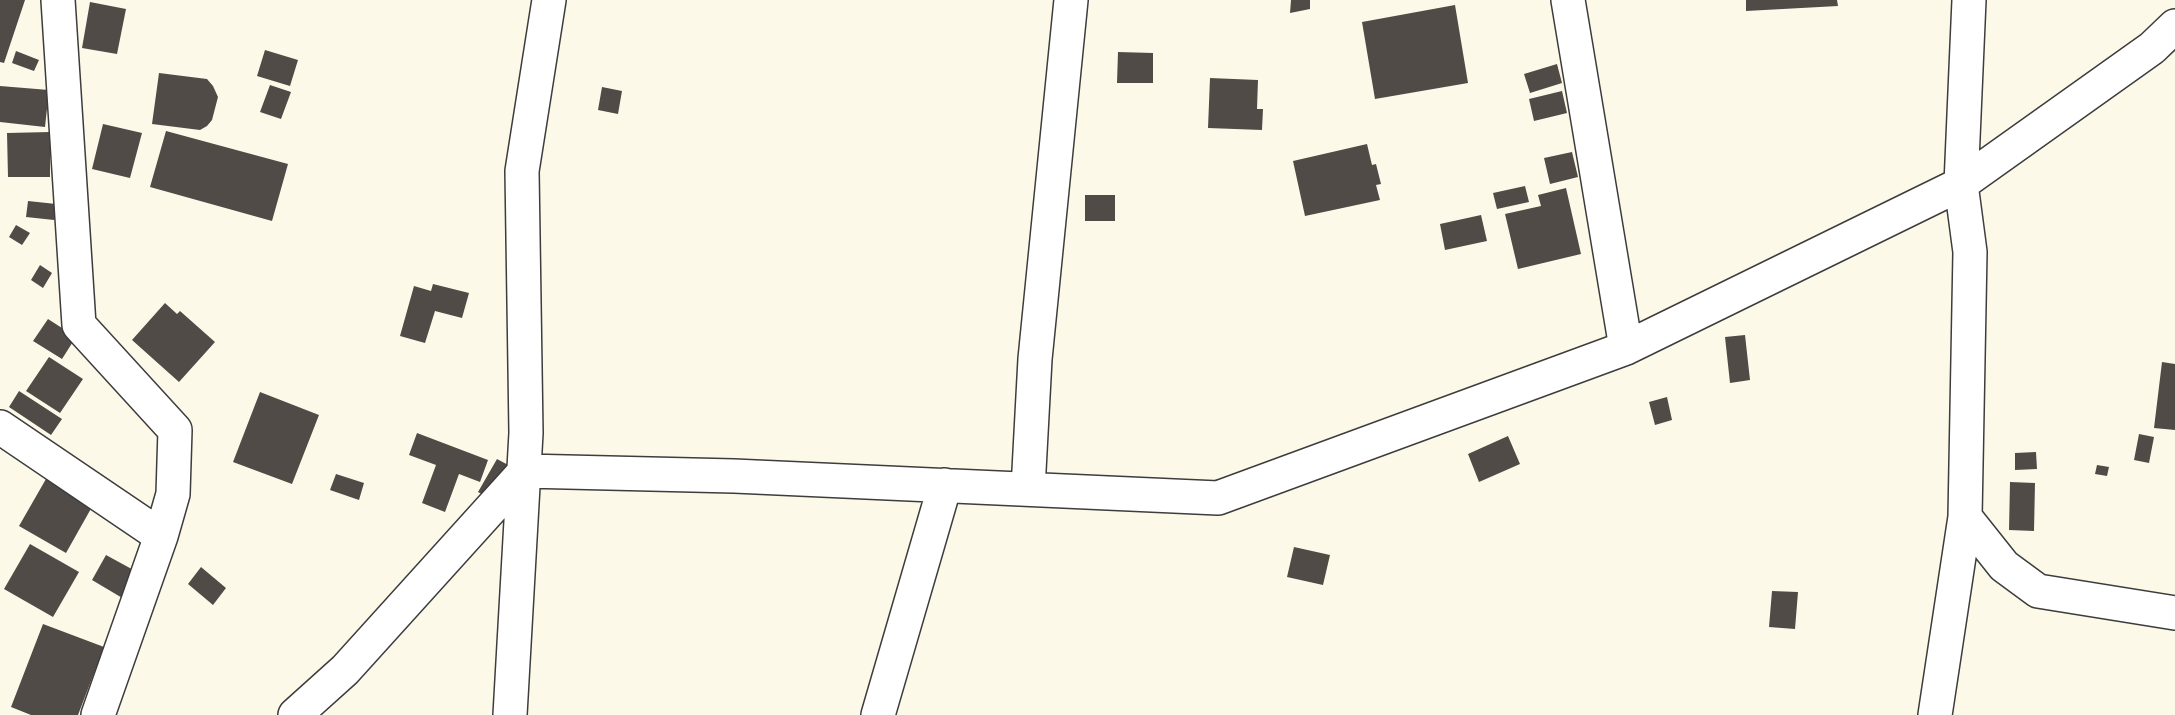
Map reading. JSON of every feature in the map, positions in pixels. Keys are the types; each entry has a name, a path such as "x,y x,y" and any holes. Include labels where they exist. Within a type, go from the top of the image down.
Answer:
{"street":[{"path":"58,0 79,325 176,430 173,494 161,536 98,715"},
{"path":"510,715 526,433 522,171 550,0"},
{"path":"1028,489 1035,359 1071,0"},
{"path":"1568,0 1626,348"},
{"path":"1935,715 1965,517 1970,252 1961,184 1969,0"},
{"path":"295,715 345,670 525,471 945,485 1218,498 1626,348 1961,184 2152,48 2175,26"},
{"path":"0,427 161,536"},
{"path":"878,715 945,485"},
{"path":"1965,517 2004,566 2038,591 2175,613"}],"building":[{"path":"0,0 25,0 4,63 0,62"},
{"path":"1291,0 1310,0 1310,9 1290,13"},
{"path":"1746,0 1837,0 1838,6 1746,11"},
{"path":"90,2 126,9 117,54 82,48"},
{"path":"1455,5 1468,83 1375,99 1362,22"},
{"path":"265,50 298,60 290,86 257,76"},
{"path":"16,51 39,60 34,71 12,63"},
{"path":"1118,52 1153,53 1153,83 1117,83"},
{"path":"1557,64 1562,83 1530,93 1524,74"},
{"path":"159,73 207,79 218,97 212,120 207,126 200,130 152,124"},
{"path":"1210,78 1258,80 1257,109 1263,109 1262,130 1208,128"},
{"path":"270,85 291,92 281,119 260,112"},
{"path":"0,86 49,90 45,127 0,122"},
{"path":"602,87 622,91 618,114 598,110"},
{"path":"1562,91 1567,113 1534,121 1529,99"},
{"path":"103,124 142,133 130,178 92,169"},
{"path":"166,131 288,164 272,221 150,187"},
{"path":"50,132 50,177 8,177 7,133"},
{"path":"1367,144 1372,165 1376,164 1381,184 1376,185 1380,200 1305,216 1293,161"},
{"path":"1572,152 1578,177 1550,184 1544,158"},
{"path":"1525,186 1529,202 1497,209 1493,193"},
{"path":"1566,188 1581,254 1518,269 1505,214 1541,206 1538,195"},
{"path":"1085,195 1115,195 1115,221 1085,221"},
{"path":"28,201 56,204 54,220 26,217"},
{"path":"1481,215 1487,241 1445,250 1440,224"},
{"path":"16,225 30,233 22,245 9,237"},
{"path":"40,265 52,273 43,288 31,280"},
{"path":"433,284 469,293 462,318 435,311 425,343 400,336 414,286 431,291"},
{"path":"165,303 177,314 180,311 215,342 179,382 132,340"},
{"path":"48,319 76,337 62,359 33,341"},
{"path":"1745,335 1750,380 1730,383 1725,337"},
{"path":"49,357 83,379 60,413 26,391"},
{"path":"2162,362 2175,364 2175,430 2154,428"},
{"path":"19,391 62,419 51,435 9,407"},
{"path":"260,392 319,415 292,484 233,462"},
{"path":"1667,397 1672,420 1655,425 1649,402"},
{"path":"417,433 488,460 480,482 459,474 445,512 422,503 436,465 409,455"},
{"path":"2139,434 2154,437 2149,463 2134,460"},
{"path":"1508,436 1520,464 1479,482 1468,454"},
{"path":"2036,452 2037,469 2015,470 2015,453"},
{"path":"497,459 512,467 492,500 478,492"},
{"path":"2097,465 2109,467 2107,476 2095,474"},
{"path":"50,472 97,498 66,553 19,526"},
{"path":"336,474 364,483 359,500 330,490"},
{"path":"2010,482 2035,483 2034,531 2009,530"},
{"path":"30,544 79,572 53,617 4,589"},
{"path":"1294,547 1330,555 1323,585 1287,577"},
{"path":"106,555 139,573 124,599 92,580"},
{"path":"201,567 226,588 213,605 188,584"},
{"path":"1772,591 1798,592 1795,629 1769,627"},
{"path":"43,624 104,647 78,715 31,715 11,707"}]}
